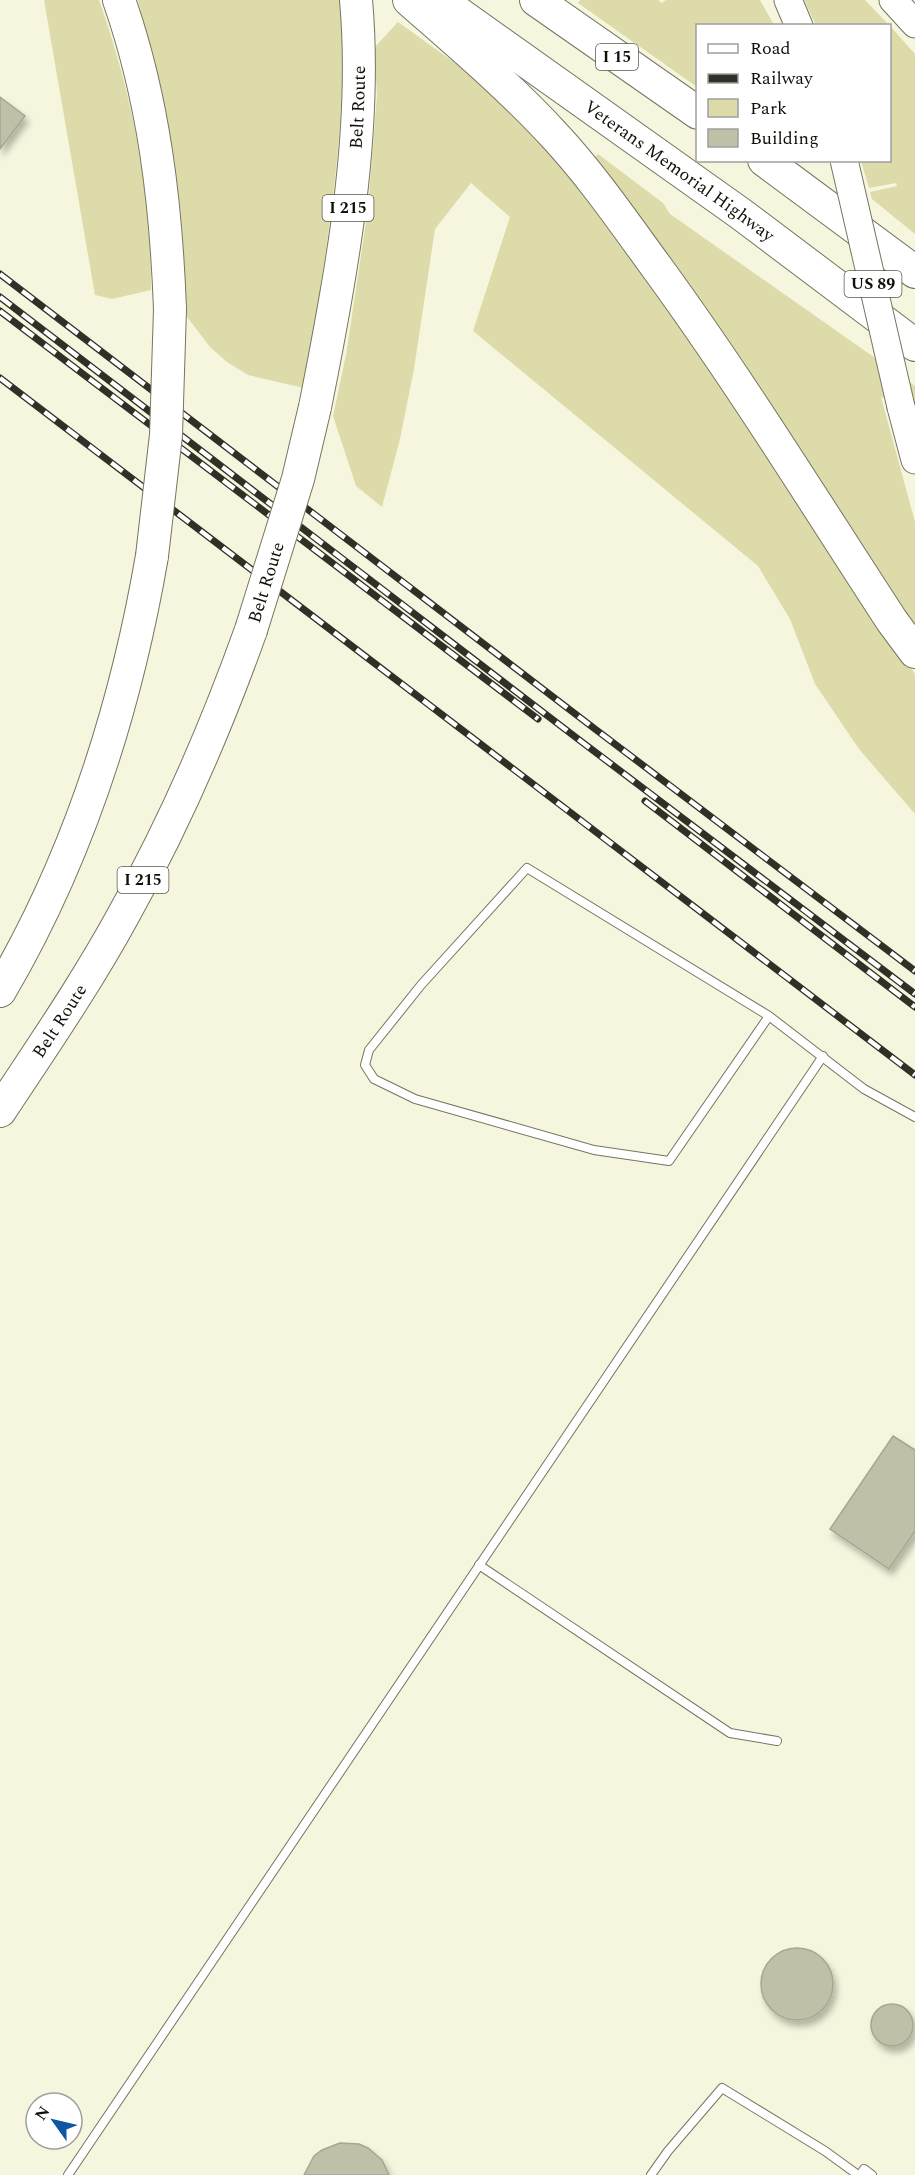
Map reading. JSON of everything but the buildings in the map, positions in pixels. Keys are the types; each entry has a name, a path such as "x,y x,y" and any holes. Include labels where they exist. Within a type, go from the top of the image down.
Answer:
{"highway":[{"path":"0,991 36,924 92,788 128,672 152,556 165,446 170,309 164,196 142,77 118,0"},
{"path":"409,0 511,90 557,138 601,191 725,366 892,621 915,652"},
{"name":"Veterans Memorial Highway","path":"440,0 741,214 915,345"},
{"name":"I 15","path":"536,0 696,112"},
{"name":"Belt Route","path":"0,1111 88,976 142,880 203,755 251,630 295,489 315,407 335,302 351,180 357,82 356,3"},
{"path":"767,162 915,272"}],"main road":[{"path":"788,0 798,24"},
{"path":"893,0 915,24"},
{"name":"US 89","path":"844,162 915,460"}],"lane":[{"path":"769,1016 669,1161 594,1150 415,1099 374,1079 365,1065 369,1050 421,985 527,868 769,1016 864,1089 915,1117"},
{"path":"68,2175 823,1056"},
{"path":"480,1565 730,1733 777,1741"},
{"path":"651,2175 722,2088 825,2151 859,2175 864,2169 872,2175"}],"green space":[{"path":"44,0 99,0 121,71 137,143 148,216 151,290 112,299 95,295"},
{"path":"138,0 342,0 342,98 338,146 327,244 304,388 248,375 227,362 210,347 184,313 180,207 174,162 168,122"},
{"path":"580,0 658,0 662,3 666,0 760,0 773,24 696,24 696,86 578,3"},
{"path":"804,0 865,0 888,24 816,24"},
{"path":"398,22 494,91 599,211 662,294 915,674 915,814 859,749 815,684 790,619 758,566 473,331 510,217 471,183 435,229 414,369 400,439 382,507 356,486 333,416 346,355 368,209 377,95 374,48"},
{"path":"891,27 915,54 915,234 872,199 870,192 897,186 896,183 869,188 861,162 891,162"},
{"path":"598,154 663,203 670,214 915,386 915,410 881,397 915,522 915,634 591,160"}],"railway":[{"path":"0,274 915,971"},
{"path":"0,297 915,994"},
{"path":"0,311 538,719"},
{"path":"0,378 915,1075"},
{"path":"645,801 915,1007"}]}
